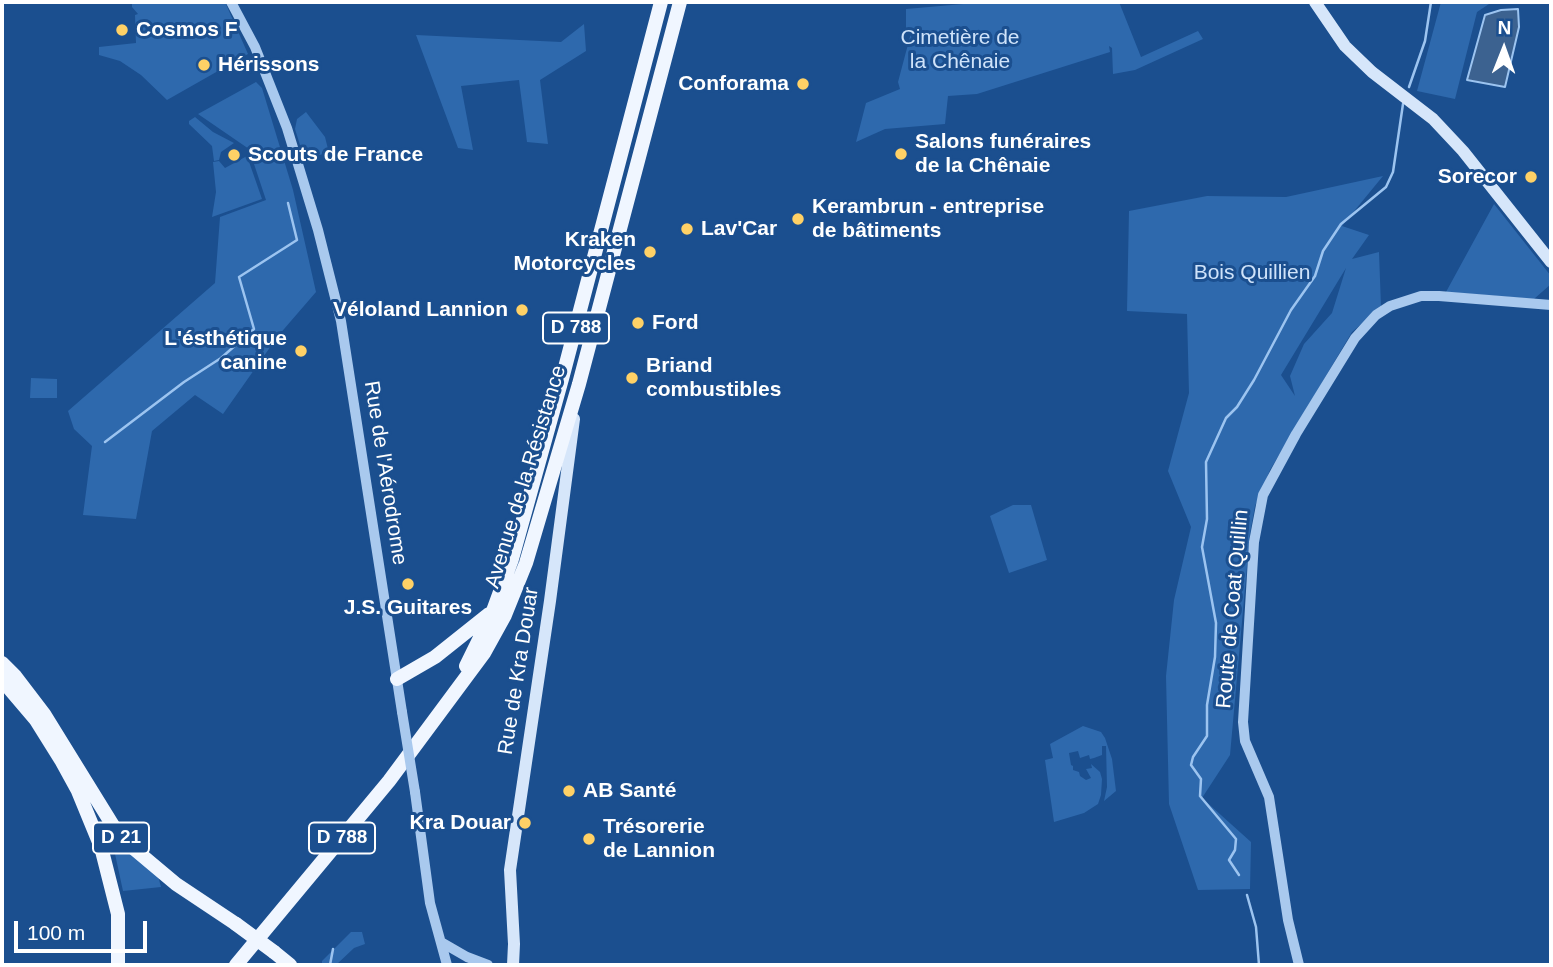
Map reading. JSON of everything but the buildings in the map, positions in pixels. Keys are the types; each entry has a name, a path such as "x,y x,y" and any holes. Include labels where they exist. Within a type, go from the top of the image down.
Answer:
{"main road":[{"name":"Avenue de la Résistance","path":"445,707 493,611 512,559 555,405 659,2"},
{"name":"Avenue de la Résistance","path":"236,965 389,781 485,653 505,615 526,563 579,384 680,2"},
{"path":"1315,2 1345,46 1372,72 1433,119 1463,151 1551,262"},
{"name":"Rue de Kra Douar","path":"513,965 510,870 579,384"},
{"path":"397,679 435,657 493,611"},
{"name":"D 21","path":"2,663 44,715 120,838 176,884 236,924 290,965"},
{"name":"D 21","path":"2,680 36,720 61,760 97,836 118,914 118,965"}],"street":[{"name":"Rue de l'Aérodrome","path":"231,2 255,47 287,128 318,230 341,321 430,903 447,965"},
{"name":"Route de Coat Quillin","path":"1299,965 1288,920 1269,797 1245,741 1243,722 1254,541 1263,495 1296,434 1355,338 1376,315 1390,306 1421,296 1551,306"},
{"path":"441,942 488,965"}],"green space":[{"path":"132,2 225,2 248,54 167,100 141,75 120,61 99,55 99,47 136,43 135,15 138,14 132,7"},
{"name":"Cimetière de la Chênaie","path":"986,2 1119,2 1141,57 1198,31 1203,39 1135,70 1113,74 1112,48 1109,46 1110,52 977,94 948,96 945,124 885,129 856,142 866,103 900,89 898,82 911,33 906,31 906,9"},
{"path":"1441,2 1492,2 1477,12 1455,99 1417,91"},
{"path":"584,24 586,51 540,80 548,144 527,142 519,80 461,86 473,150 458,148 416,35 561,42"},
{"path":"256,82 262,88 293,190 316,292 278,336 223,414 195,395 152,431 136,519 83,515 92,446 74,429 68,411 215,283 220,217 266,200 249,149 198,114"},
{"path":"306,112 325,137 329,153 304,158 295,129 297,119"},
{"path":"195,117 213,132 234,143 221,152 219,160 214,161 212,146 189,124"},
{"path":"247,156 262,199 212,217 216,192 213,162 219,161 225,168"},
{"name":"Bois Quillien","path":"1383,176 1342,226 1369,235 1352,259 1379,252 1381,307 1352,332 1270,470 1255,506 1250,533 1230,755 1202,798 1251,842 1250,889 1198,890 1169,804 1166,676 1174,600 1191,527 1168,471 1189,393 1187,314 1127,311 1129,211 1207,196 1286,197","holes":["1346,268 1332,313 1304,344 1290,376 1295,396 1281,375"]},
{"path":"1494,204 1551,276 1551,284 1534,299 1446,292"},
{"path":"31,378 57,379 57,398 30,398"},
{"path":"1013,505 1031,505 1047,560 1009,573 990,516"},
{"path":"1083,726 1101,732 1105,738 1112,759 1116,791 1104,801 1107,787 1106,746 1102,746 1102,755 1090,759 1089,755 1080,758 1078,751 1069,753 1073,770 1086,780 1091,778 1086,769 1092,768 1091,764 1100,772 1101,795 1098,804 1084,813 1054,822 1045,760 1053,758 1050,744"},
{"path":"112,840 158,876 161,887 123,891"},
{"path":"351,932 362,932 365,944 354,948 336,965 322,965 322,961"}],"shaded area":[{"path":"1518,9 1519,27 1505,87 1467,80 1485,15"}],"waterway":[{"path":"1409,87 1425,41 1431,2"},
{"path":"1239,875 1229,860 1235,850 1236,839 1200,796 1201,779 1191,765 1193,757 1207,736 1207,705 1215,657 1216,623 1202,547 1207,519 1206,462 1226,418 1237,407 1254,380 1291,310 1315,276 1323,251 1341,224 1386,187 1393,172 1403,104"},
{"path":"105,442 184,382 221,358 254,329 239,277 297,240 288,203"},
{"path":"1247,895 1256,927 1259,965"},
{"path":"330,965 333,949"}],"place":[{"name":"Cosmos F","path":"122,30"},
{"name":"Hérissons","path":"204,65"},
{"name":"Conforama","path":"803,84"},
{"name":"Salons funéraires de la Chênaie","path":"901,154"},
{"name":"Scouts de France","path":"234,155"},
{"name":"Sorecor","path":"1531,177"},
{"name":"Kerambrun - entreprise de bâtiments","path":"798,219"},
{"name":"Lav'Car","path":"687,229"},
{"name":"Kraken Motorcycles","path":"650,252"},
{"name":"Véloland Lannion","path":"522,310"},
{"name":"Ford","path":"638,323"},
{"name":"L'ésthétique canine","path":"301,351"},
{"name":"Briand combustibles","path":"632,378"},
{"name":"J.S. Guitares","path":"408,584"},
{"name":"AB Santé","path":"569,791"},
{"name":"Kra Douar","path":"525,823"},
{"name":"Trésorerie de Lannion","path":"589,839"}]}
